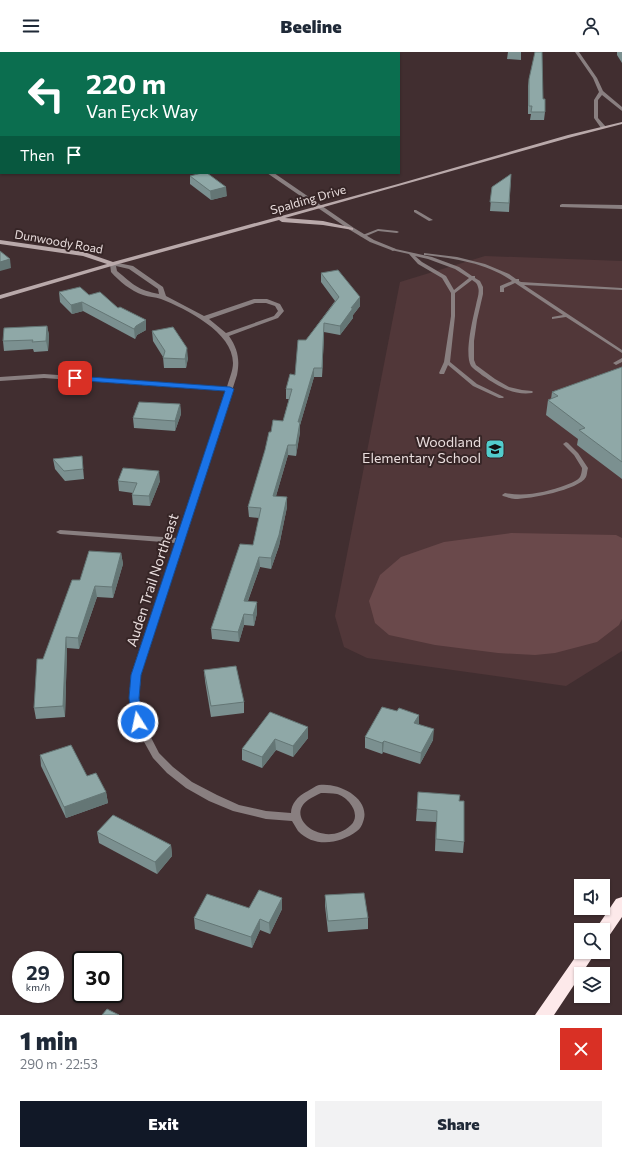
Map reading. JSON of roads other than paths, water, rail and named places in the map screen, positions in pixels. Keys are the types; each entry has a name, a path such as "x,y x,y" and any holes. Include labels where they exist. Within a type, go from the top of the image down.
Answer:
{"highway":[{"path":"609,923 622,904"},
{"path":"544,1015 583,959"}],"street":[{"path":"577,52 595,78 601,92 622,110"},
{"path":"601,92 596,100 596,118 603,127"},
{"name":"Spalding Drive","path":"0,297 113,264 603,127 622,123"},
{"path":"272,174 362,236 393,249"},
{"path":"562,206 622,207"},
{"path":"272,220 301,220 351,229"},
{"name":"Dunwoody Road","path":"0,242 84,254 113,264"},
{"name":"Auden Trail Northeast","path":"163,297 161,288 131,267 113,264 114,272 143,293 163,297 205,318 226,335 233,348 236,360 235,372 230,389 136,675 134,698 138,722 156,755 170,770 189,785 213,798 237,808 266,815 294,817"},
{"path":"205,318 254,301 267,301 278,305 281,311 276,318 226,335"},
{"path":"0,378 44,376 230,389"},
{"path":"60,532 180,541"},
{"path":"320,789 332,789 343,792 352,798 358,807 360,816 356,826 347,834 335,839 321,839 308,835 299,827 294,817 295,808 300,799 309,793 320,789"}],"lane":[{"path":"415,211 431,220"},
{"path":"378,222 378,230"},
{"path":"362,236 378,230 397,232"},
{"path":"393,249 447,263 473,277 478,282 481,287 481,294 470,348 471,361 474,366 501,385 516,391 530,392"},
{"path":"410,253 457,258 483,265 519,282 622,352"},
{"path":"410,253 420,263 444,277 453,293 453,316 447,362 442,373"},
{"path":"453,293 473,277"},
{"path":"502,291 502,287 519,282 622,289"},
{"path":"554,318 568,315"},
{"path":"616,363 622,360"},
{"path":"447,362 475,385 501,397"},
{"path":"505,495 540,495 578,482 583,477 585,468 576,454 566,444"}],"place":[{"name":"Woodland Elementary School","path":"495,449"}]}
